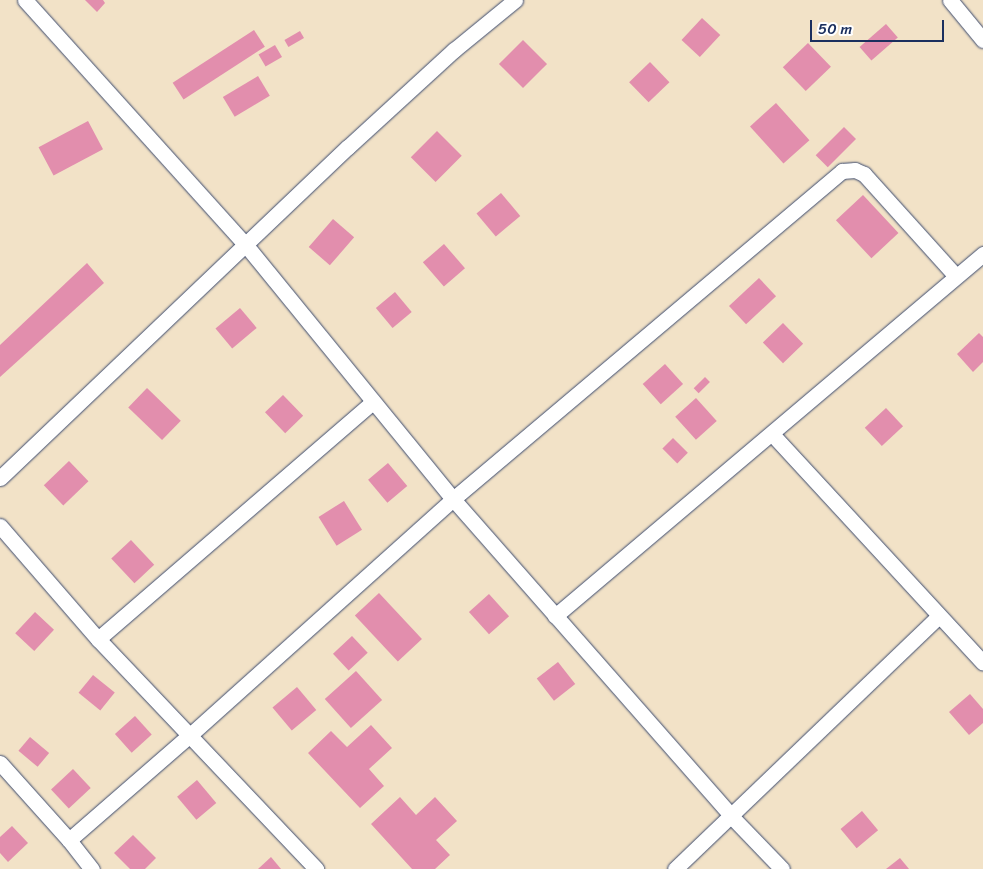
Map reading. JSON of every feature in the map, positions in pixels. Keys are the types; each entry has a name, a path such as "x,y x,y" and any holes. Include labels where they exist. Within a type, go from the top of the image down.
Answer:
{"street":[{"path":"25,0 245,244 453,498 732,817 782,869"},
{"path":"0,478 245,244 454,50 515,0"},
{"path":"950,0 983,40"},
{"path":"70,840 190,735 453,498 842,172 855,170 864,174 956,276"},
{"path":"555,616 983,254"},
{"path":"98,639 373,402"},
{"path":"772,434 983,663"},
{"path":"0,526 98,639 316,869"},
{"path":"675,869 732,817 938,616"},
{"path":"0,763 70,840 92,869"}],"building":[{"path":"85,0 103,0 105,3 97,12"},
{"path":"702,18 720,35 700,57 682,40"},
{"path":"886,24 898,38 871,61 860,47"},
{"path":"254,30 265,47 184,100 173,83"},
{"path":"300,31 304,38 288,47 284,40"},
{"path":"523,40 547,64 523,88 499,64"},
{"path":"808,43 831,67 806,91 783,67"},
{"path":"275,45 282,57 266,67 259,55"},
{"path":"650,62 669,82 649,102 629,82"},
{"path":"258,76 270,96 235,117 223,97"},
{"path":"776,103 809,140 783,164 750,126"},
{"path":"88,121 103,149 54,176 39,147"},
{"path":"844,127 856,139 828,167 816,155"},
{"path":"437,131 462,156 436,182 411,157"},
{"path":"501,193 520,216 496,237 476,214"},
{"path":"863,195 898,233 871,258 836,220"},
{"path":"333,219 354,237 330,265 309,247"},
{"path":"444,244 465,268 444,287 423,262"},
{"path":"87,263 104,283 0,377 0,345"},
{"path":"759,278 776,296 746,324 729,306"},
{"path":"395,292 412,312 393,328 376,308"},
{"path":"240,308 257,328 232,348 215,329"},
{"path":"783,323 803,344 783,363 763,342"},
{"path":"979,333 983,337 983,362 973,372 957,354"},
{"path":"665,364 683,384 661,404 643,384"},
{"path":"705,377 710,382 699,393 694,388"},
{"path":"147,388 181,421 162,440 128,407"},
{"path":"283,395 303,416 285,433 265,412"},
{"path":"696,398 717,421 696,440 675,417"},
{"path":"886,408 903,426 882,446 865,428"},
{"path":"673,438 688,453 677,463 662,449"},
{"path":"69,461 88,481 63,505 44,485"},
{"path":"388,463 407,486 387,503 368,480"},
{"path":"344,501 362,530 337,546 319,517"},
{"path":"131,540 154,565 134,583 111,558"},
{"path":"379,593 422,639 398,662 355,616"},
{"path":"489,594 509,616 489,634 469,612"},
{"path":"35,612 54,630 34,651 15,633"},
{"path":"352,636 368,653 349,671 333,654"},
{"path":"558,662 575,684 554,701 537,679"},
{"path":"356,671 382,700 351,728 325,699"},
{"path":"93,675 115,693 100,710 79,693"},
{"path":"297,687 316,710 292,731 272,708"},
{"path":"970,694 983,709 983,723 969,735 949,712"},
{"path":"135,716 152,735 132,753 115,734"},
{"path":"371,725 392,748 369,769 384,786 360,808 308,753 331,731 347,747"},
{"path":"30,737 49,753 38,767 18,751"},
{"path":"73,769 91,788 69,808 51,789"},
{"path":"197,780 216,803 196,820 177,797"},
{"path":"400,797 416,815 435,797 457,821 436,840 450,855 435,869 412,869 371,824"},
{"path":"862,811 878,830 857,848 841,829"},
{"path":"12,826 28,843 8,862 0,853 0,837"},
{"path":"133,835 156,858 145,869 130,869 114,853"},
{"path":"271,857 281,869 258,869"},
{"path":"900,858 909,869 886,869"}]}
